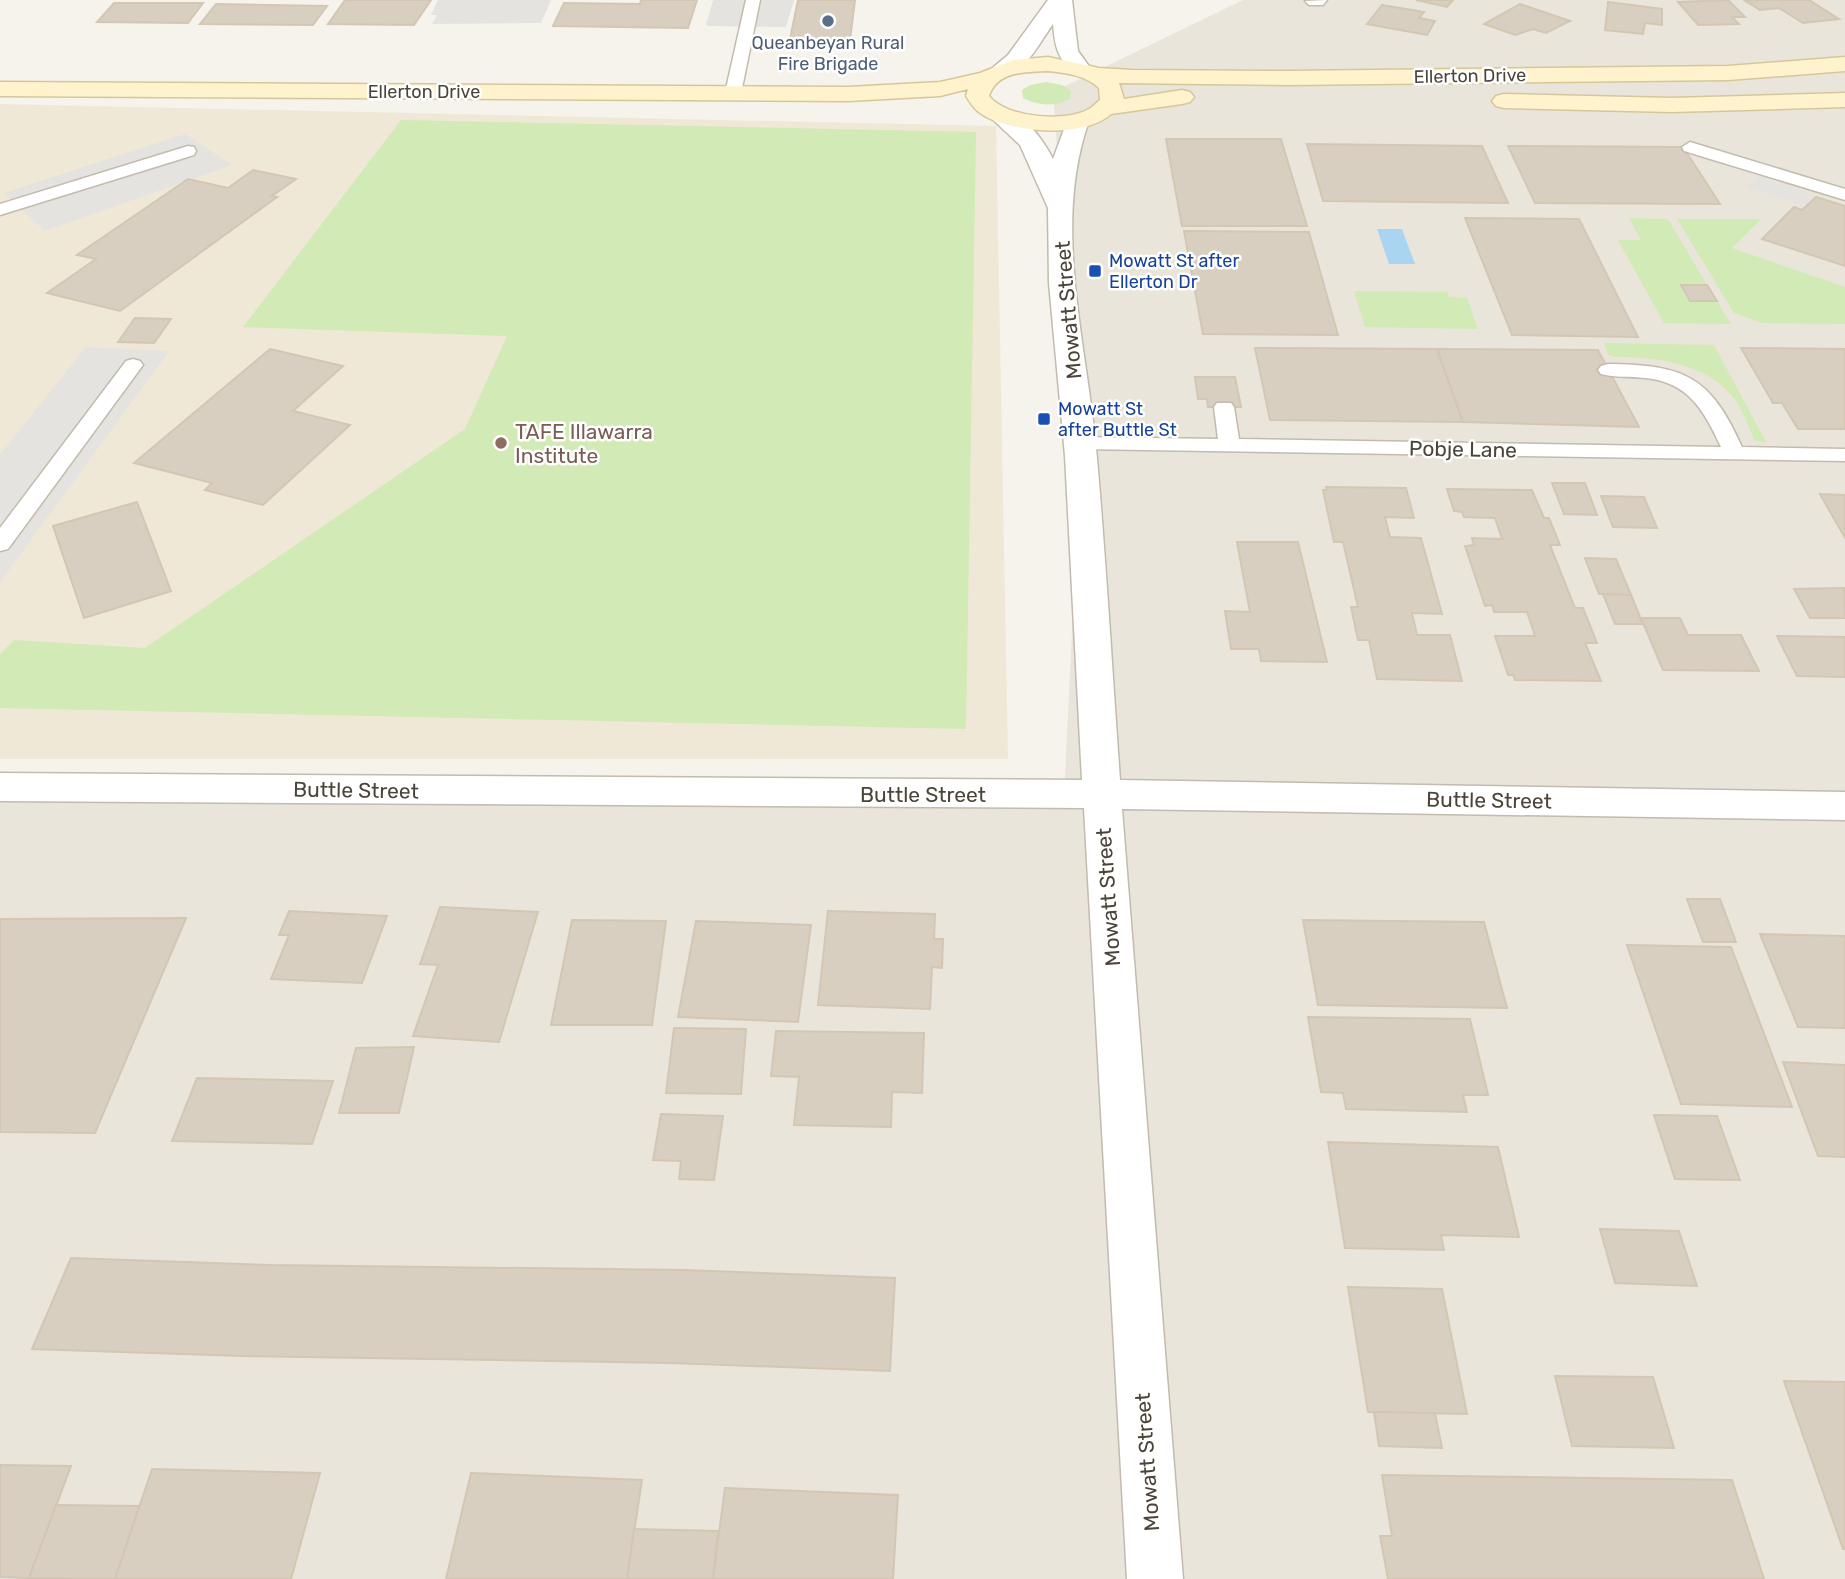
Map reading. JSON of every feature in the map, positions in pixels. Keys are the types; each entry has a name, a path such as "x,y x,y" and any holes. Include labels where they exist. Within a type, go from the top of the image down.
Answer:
{"main road":[{"name":"Ellerton Drive","path":"0,89 848,94 940,89 1030,65 1132,77 1288,78 1728,74 1845,64"},
{"path":"1087,72 1106,82 1113,90 1113,99 1107,108"},
{"path":"993,74 979,86 978,95 982,103 996,114"},
{"name":"Ellerton Drive","path":"848,94 953,102 1038,124 1077,121 1095,116 1107,108 1161,99 1252,94 1442,99"},
{"name":"Ellerton Drive","path":"1483,100 1684,105 1845,100"}],"street":[{"path":"1060,0 1067,52 1087,72"},
{"path":"993,74 1016,60 1060,0"},
{"name":"Mowatt Street","path":"996,114 1018,127 1038,151 1059,214"},
{"name":"Mowatt Street","path":"1077,121 1066,145 1059,214 1081,443 1101,794 1155,1579"},
{"name":"Buttle Street","path":"0,787 1101,794 1845,806"}],"lane":[{"path":"733,93 753,0"},
{"path":"1690,147 1845,195"},
{"path":"0,210 188,151"},
{"path":"0,544 133,365"},
{"path":"1608,370 1643,371 1664,375 1685,383 1702,394 1734,453"},
{"path":"1224,407 1230,446"},
{"name":"Pobje Lane","path":"1081,443 1845,455"}],"shaded area":[{"path":"438,0 551,0 541,23 432,24 437,15 431,15"},
{"path":"713,0 794,0 786,27 706,25"},
{"path":"1243,0 1845,0 1845,1579 0,1579 0,776 1064,797 1080,466 1053,92"},
{"name":"TAFE Illawarra Institute","path":"0,104 996,126 1008,759 0,759"},
{"path":"185,134 232,165 45,231 4,193"},
{"path":"1758,176 1815,195 1803,206 1746,187"},
{"path":"86,347 169,351 0,582 0,455"}],"green space":[{"path":"1046,82 1062,85 1071,91 1070,99 1046,104 1023,98 1022,90 1030,85"},
{"name":"TAFE Illawarra Institute","path":"401,120 976,132 966,729 0,708 0,654 14,640 145,648 465,429 507,336 243,327"},
{"path":"1629,218 1668,219 1707,285 1681,285 1690,301 1717,301 1731,324 1664,323 1618,240 1641,240"},
{"path":"1677,219 1761,219 1732,248 1845,287 1845,324 1762,323 1734,313"},
{"path":"1354,291 1447,292 1449,297 1467,298 1478,329 1365,327"},
{"path":"1604,343 1714,345 1766,442 1755,441 1736,401 1725,388 1711,378 1697,370 1664,361 1613,357 1608,354"}],"water":[{"path":"1377,229 1402,229 1415,264 1389,264"}],"building":[{"path":"345,0 431,0 414,25 328,24"},
{"path":"641,0 697,0 688,28 553,26 564,3 640,4"},
{"path":"798,0 855,0 850,40 790,39"},
{"path":"1416,0 1453,0 1447,7"},
{"path":"1728,0 1745,17 1732,17 1739,24 1698,25 1678,2"},
{"path":"1744,0 1809,0 1839,19 1803,23 1779,8 1760,10"},
{"path":"1608,2 1662,9 1662,25 1645,23 1643,34 1605,30"},
{"path":"114,3 203,3 188,23 97,22"},
{"path":"216,4 327,6 313,25 200,24"},
{"path":"1520,4 1570,21 1546,33 1533,29 1515,35 1484,24"},
{"path":"1382,5 1424,12 1419,18 1435,21 1427,35 1367,24"},
{"path":"1166,139 1281,139 1307,226 1182,226"},
{"path":"1307,144 1482,146 1508,203 1323,201"},
{"path":"1508,146 1683,147 1720,204 1535,203"},
{"path":"253,170 296,179 272,196 277,197 120,311 47,293 96,259 77,255 188,179 228,188"},
{"path":"1816,197 1845,206 1845,266 1762,239 1794,207 1802,210"},
{"path":"1465,218 1579,219 1638,337 1512,335"},
{"path":"1184,231 1309,232 1338,335 1203,334"},
{"path":"1681,285 1707,285 1717,301 1690,301"},
{"path":"135,318 171,319 154,343 118,342"},
{"path":"1255,348 1437,349 1463,422 1270,420"},
{"path":"1741,348 1845,349 1845,429 1798,429 1782,403 1773,403"},
{"path":"270,349 343,366 293,411 350,425 263,505 205,490 212,483 134,463"},
{"path":"1437,349 1598,350 1639,427 1463,422"},
{"path":"1195,377 1235,377 1241,407 1208,407 1207,399 1198,399"},
{"path":"1552,483 1585,483 1597,515 1564,514"},
{"path":"1326,487 1406,488 1414,518 1385,517 1390,537 1421,538 1442,614 1412,613 1417,635 1450,635 1462,681 1377,679 1369,640 1358,640 1351,607 1358,607 1343,542 1334,542 1323,490 1327,490"},
{"path":"1447,489 1532,490 1544,518 1549,518 1560,545 1550,545 1575,608 1583,608 1597,643 1585,643 1601,681 1515,680 1513,675 1508,675 1495,636 1535,636 1527,612 1494,612 1492,605 1485,606 1465,546 1474,545 1472,538 1502,539 1495,518 1464,517 1462,512 1454,511"},
{"path":"1820,494 1845,495 1845,538"},
{"path":"1601,496 1644,497 1657,528 1613,527"},
{"path":"137,502 171,591 84,618 53,526"},
{"path":"1237,542 1298,542 1327,662 1261,661 1259,649 1231,649 1225,611 1250,612"},
{"path":"1585,558 1616,559 1631,595 1599,594"},
{"path":"1844,588 1845,618 1810,618 1794,589"},
{"path":"1603,594 1631,595 1643,624 1615,624"},
{"path":"1641,618 1680,618 1688,635 1741,635 1759,671 1663,670"},
{"path":"1777,636 1845,637 1845,677 1797,676"},
{"path":"1687,899 1720,899 1736,942 1703,942"},
{"path":"440,907 538,912 499,1042 413,1036 438,965 420,964"},
{"path":"289,911 387,916 362,983 271,979 289,935 279,935"},
{"path":"828,911 935,914 934,939 943,939 942,968 932,967 930,1009 818,1005"},
{"path":"186,918 95,1133 0,1132 0,919"},
{"path":"572,920 666,921 652,1025 551,1025"},
{"path":"1303,920 1484,922 1507,1008 1318,1005"},
{"path":"696,921 811,925 798,1022 678,1017"},
{"path":"1760,934 1845,936 1845,1028 1798,1027"},
{"path":"1627,945 1731,947 1792,1107 1681,1104"},
{"path":"1308,1017 1470,1019 1488,1095 1463,1095 1467,1112 1346,1109 1343,1093 1321,1092"},
{"path":"674,1028 746,1029 741,1094 666,1093"},
{"path":"776,1031 924,1033 922,1093 892,1092 891,1127 794,1125 799,1077 771,1076"},
{"path":"414,1047 399,1113 339,1113 356,1048"},
{"path":"1783,1062 1845,1065 1845,1157 1818,1156"},
{"path":"197,1078 333,1081 312,1144 172,1141"},
{"path":"661,1114 723,1116 714,1180 679,1179 681,1161 653,1160"},
{"path":"1654,1115 1717,1116 1740,1180 1675,1179"},
{"path":"1328,1142 1498,1147 1519,1237 1441,1235 1444,1250 1345,1248"},
{"path":"1600,1229 1679,1231 1697,1286 1615,1283"},
{"path":"71,1258 271,1265 685,1270 895,1278 890,1371 671,1363 243,1356 32,1349"},
{"path":"1348,1287 1442,1289 1467,1414 1368,1412"},
{"path":"1555,1376 1653,1377 1674,1448 1572,1446"},
{"path":"1784,1381 1845,1382 1845,1549 1843,1549"},
{"path":"1374,1412 1435,1413 1442,1448 1379,1446"},
{"path":"0,1465 71,1466 29,1578 0,1577"},
{"path":"152,1469 320,1473 291,1579 115,1579"},
{"path":"471,1473 642,1480 627,1579 446,1579"},
{"path":"1382,1475 1732,1480 1764,1579 1388,1579 1380,1536 1392,1536"},
{"path":"725,1488 898,1495 893,1579 713,1579"},
{"path":"56,1505 139,1506 115,1579 29,1578"},
{"path":"634,1529 718,1531 713,1579 627,1579"}],"place":[{"name":"Queanbeyan Rural Fire Brigade","path":"828,21"},
{"name":"Mowatt St after Ellerton Dr","path":"1095,271"},
{"name":"Mowatt St after Buttle St","path":"1044,419"},
{"name":"TAFE Illawarra Institute","path":"501,443"}]}
